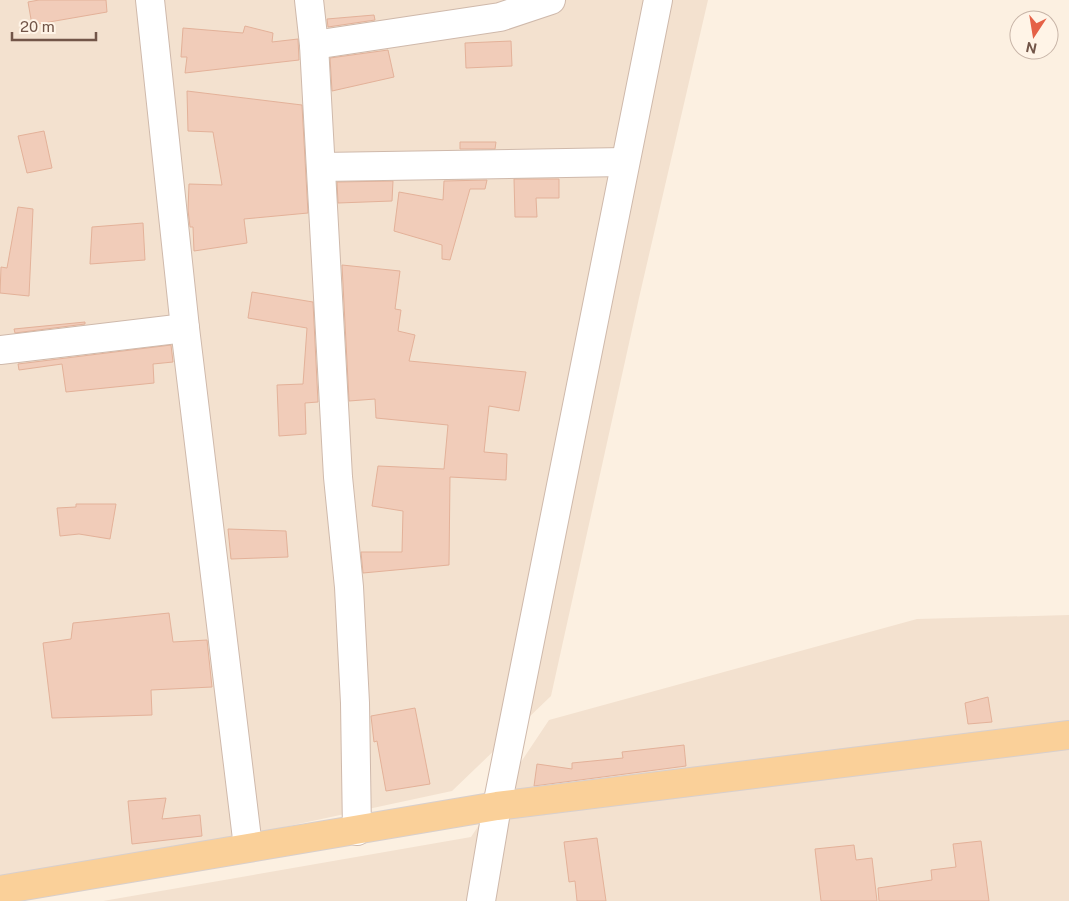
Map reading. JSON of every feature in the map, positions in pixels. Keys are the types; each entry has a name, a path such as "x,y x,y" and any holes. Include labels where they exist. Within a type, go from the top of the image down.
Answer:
{"main road":[{"path":"0,890 497,806 1069,734"}],"street":[{"path":"150,0 185,328 248,847"},
{"path":"308,0 314,45 338,477 350,587 355,703 357,831"},
{"path":"314,45 500,17 551,0"},
{"path":"481,901 497,806 624,162 658,0"},
{"path":"321,167 624,162"},
{"path":"0,350 185,328"}],"shaded area":[{"path":"0,0 708,0 639,298 551,696 452,791 0,886"},
{"path":"1069,615 1069,901 103,901 471,837 549,720 917,619"}],"building":[{"path":"39,0 106,0 107,12 32,25 28,2"},
{"path":"374,15 375,20 328,27 327,19"},
{"path":"245,26 273,33 272,42 298,39 299,60 185,73 187,57 181,57 183,28 243,33"},
{"path":"511,41 512,66 466,68 465,43"},
{"path":"388,50 394,77 332,91 330,58"},
{"path":"187,91 302,105 308,213 244,219 247,243 194,251 193,227 190,227 188,210 189,184 222,185 213,132 188,131"},
{"path":"44,131 52,168 27,173 18,136"},
{"path":"460,142 496,142 495,149 460,149"},
{"path":"514,179 559,179 559,198 536,198 537,217 515,217"},
{"path":"487,180 485,189 470,189 450,260 442,259 442,245 394,231 399,192 443,200 444,181"},
{"path":"393,181 392,201 338,203 337,182"},
{"path":"18,207 33,209 29,296 0,293 1,267 7,268"},
{"path":"143,223 145,260 90,264 92,227"},
{"path":"342,265 400,271 395,309 401,310 398,331 415,335 409,361 526,372 519,411 489,406 484,452 507,454 506,480 450,477 449,565 363,573 361,552 402,552 403,511 372,506 378,466 444,469 448,425 376,418 375,399 349,401"},
{"path":"252,292 313,302 318,402 305,403 306,434 279,436 277,385 303,384 307,328 248,318"},
{"path":"85,322 85,324 15,333 14,329"},
{"path":"171,345 173,362 153,364 154,383 66,392 62,364 19,370 18,364"},
{"path":"76,504 116,504 110,539 79,534 60,536 57,508 76,507"},
{"path":"228,529 286,531 288,557 231,559"},
{"path":"169,613 173,642 207,640 212,687 151,690 152,715 52,718 43,643 71,639 73,623"},
{"path":"988,697 992,722 968,724 965,703"},
{"path":"415,708 430,784 386,791 377,741 374,742 371,716"},
{"path":"684,745 686,766 534,786 537,764 572,769 572,763 623,758 622,752"},
{"path":"166,798 162,819 200,815 202,836 132,844 128,801"},
{"path":"597,838 606,901 577,901 575,881 569,882 564,842"},
{"path":"981,841 989,901 879,901 878,888 932,880 931,870 956,867 953,844"},
{"path":"854,845 856,860 872,858 877,901 821,901 815,849"}]}
